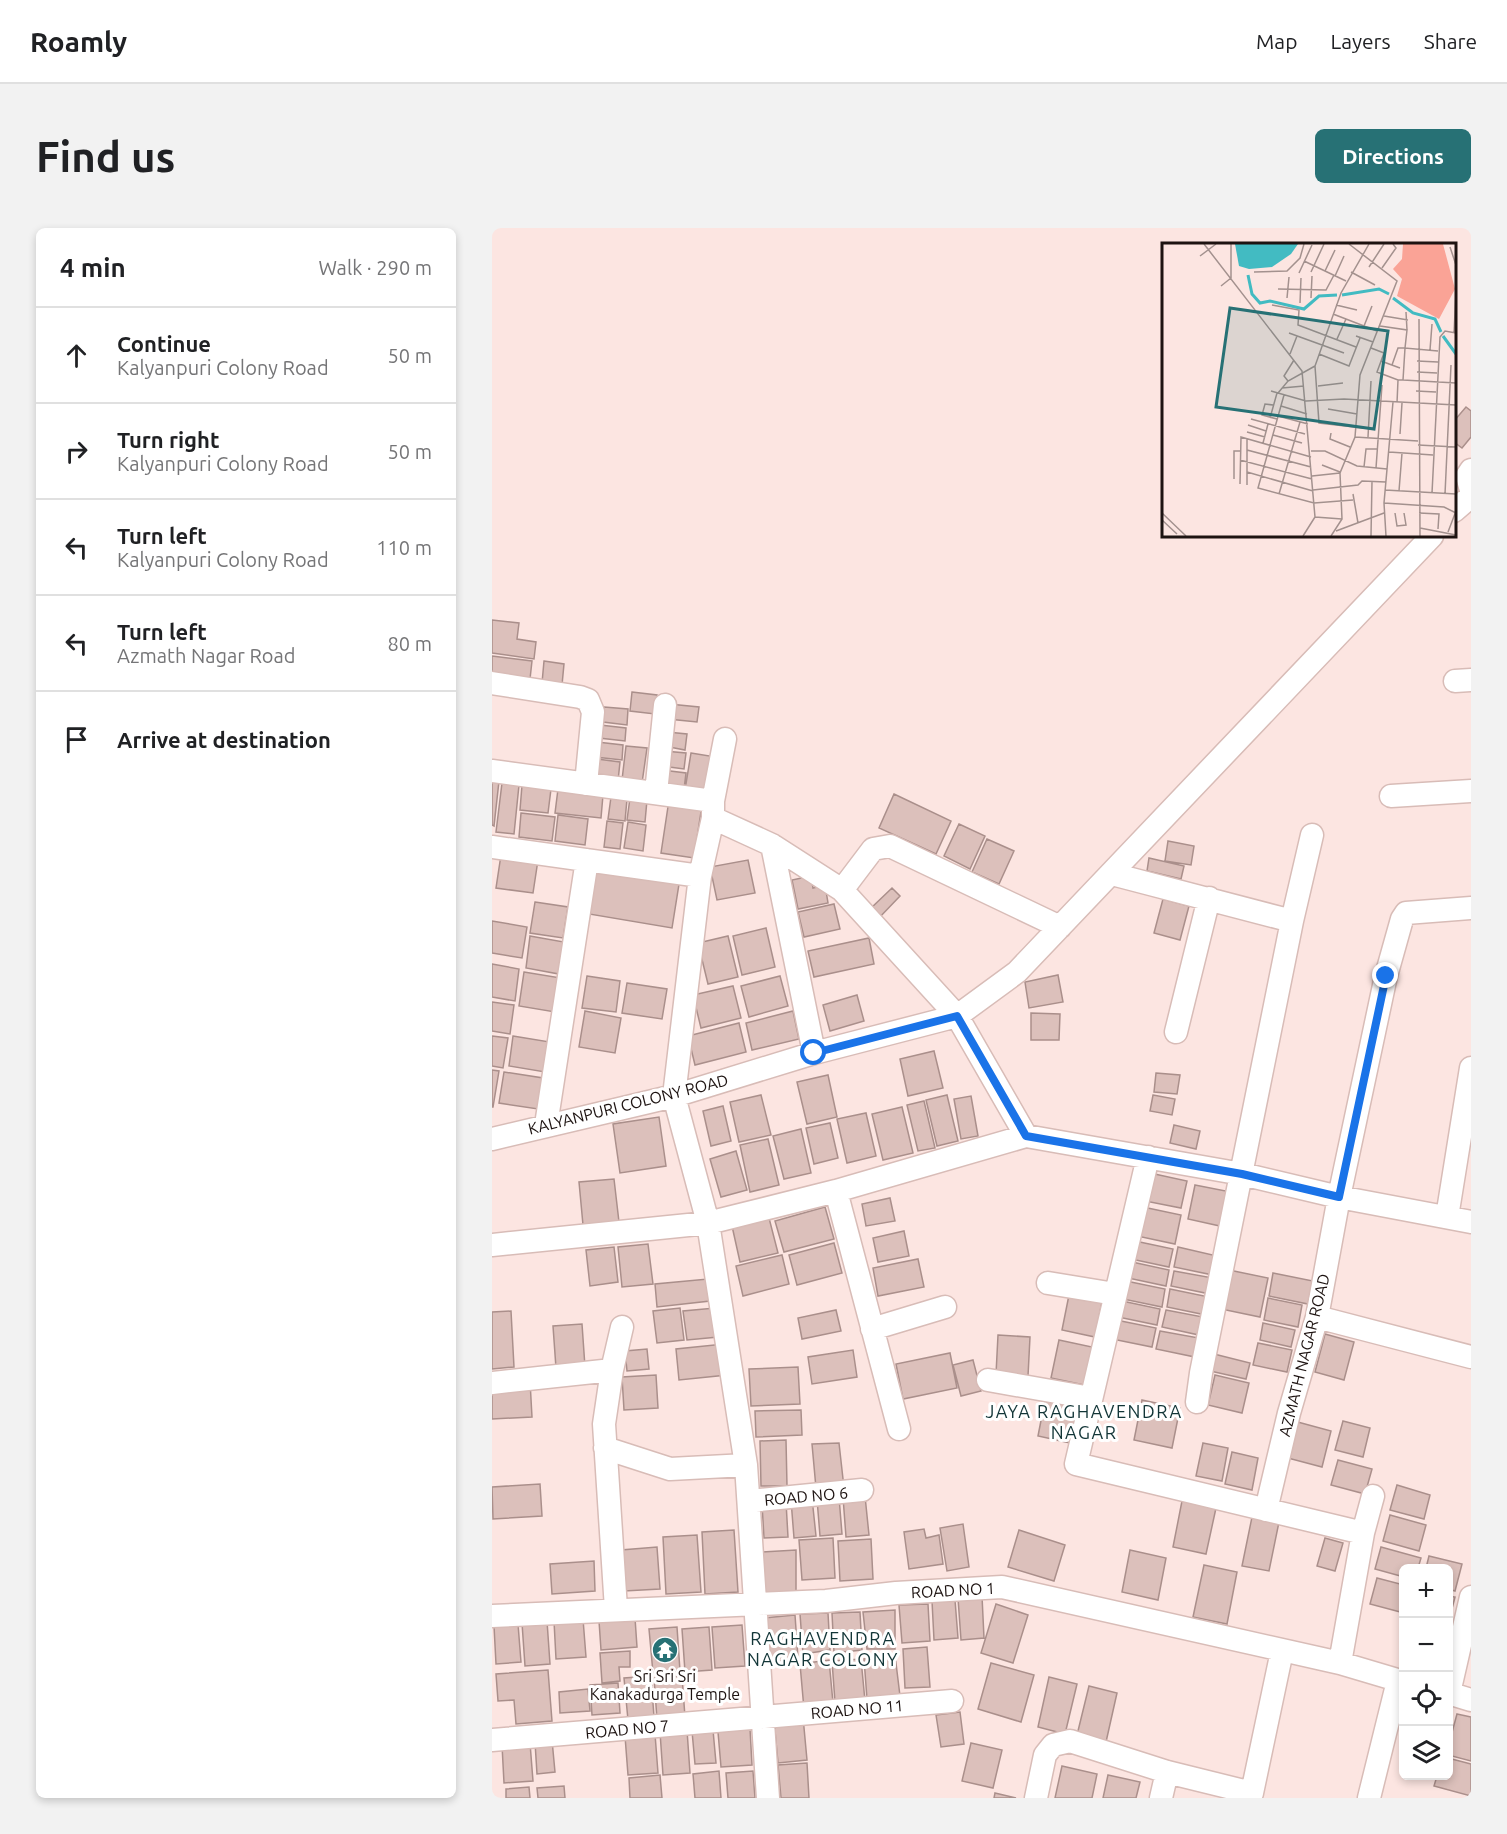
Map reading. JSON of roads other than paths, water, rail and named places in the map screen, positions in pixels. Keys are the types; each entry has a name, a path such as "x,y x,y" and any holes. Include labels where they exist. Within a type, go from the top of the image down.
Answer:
{"street":[{"path":"1463,499 1467,476 1471,470"},
{"path":"957,1016 1017,972 1431,537"},
{"path":"492,683 588,700 594,712 585,784"},
{"path":"656,793 665,705"},
{"path":"725,739 700,876 674,1096 708,1223 746,1465 768,1798"},
{"path":"492,771 656,793 713,809 842,890 957,1016 1026,1136"},
{"path":"1391,796 1471,791"},
{"path":"1197,1402 1292,921 1312,835"},
{"path":"772,845 814,1053"},
{"path":"842,890 873,849 890,846 1060,927"},
{"path":"492,847 700,876"},
{"path":"546,1125 587,860"},
{"path":"1112,874 1292,921"},
{"path":"1176,1032 1209,898"},
{"name":"AZMATH NAGAR ROAD","path":"1266,1510 1289,1413 1317,1317 1339,1197 1386,976 1402,919 1406,913 1417,911 1471,908"},
{"name":"KALYANPURI COLONY ROAD","path":"492,1139 674,1096 814,1053 957,1016"},
{"path":"1447,1217 1471,1068"},
{"path":"492,1245 708,1223 836,1191 1026,1136 1242,1174 1339,1197 1471,1222"},
{"path":"1148,1156 1076,1464 1363,1533"},
{"path":"836,1191 898,1429"},
{"path":"1048,1283 1115,1294"},
{"path":"872,1329 945,1307"},
{"path":"1317,1317 1471,1357"},
{"path":"616,1609 604,1424 612,1370 622,1327"},
{"path":"492,1383 612,1370"},
{"path":"988,1380 1091,1398"},
{"path":"605,1449 669,1469 746,1465"},
{"name":"ROAD NO 6","path":"750,1501 862,1491"},
{"path":"1340,1663 1363,1533 1373,1496"},
{"name":"ROAD NO 1","path":"492,1616 826,1601 896,1593 1002,1587 1340,1663 1399,1681"},
{"path":"1453,1676 1471,1597"},
{"path":"1036,1798 1045,1755 1053,1745 1070,1741 1167,1772 1252,1793 1282,1651"},
{"path":"1369,1798 1399,1689"},
{"path":"1453,1694 1471,1700"},
{"name":"ROAD NO 11","path":"762,1717 952,1701"},
{"name":"ROAD NO 7","path":"492,1740 762,1717"},
{"path":"1161,1798 1167,1772"}],"place":[{"name":"Sri Sri Sri Kanakadurga Temple","path":"665,1650"}],"district":[{"name":"JAYA RAGHAVENDRA NAGAR","path":"1084,1422"},
{"name":"RAGHAVENDRA NAGAR COLONY","path":"823,1649"}]}
